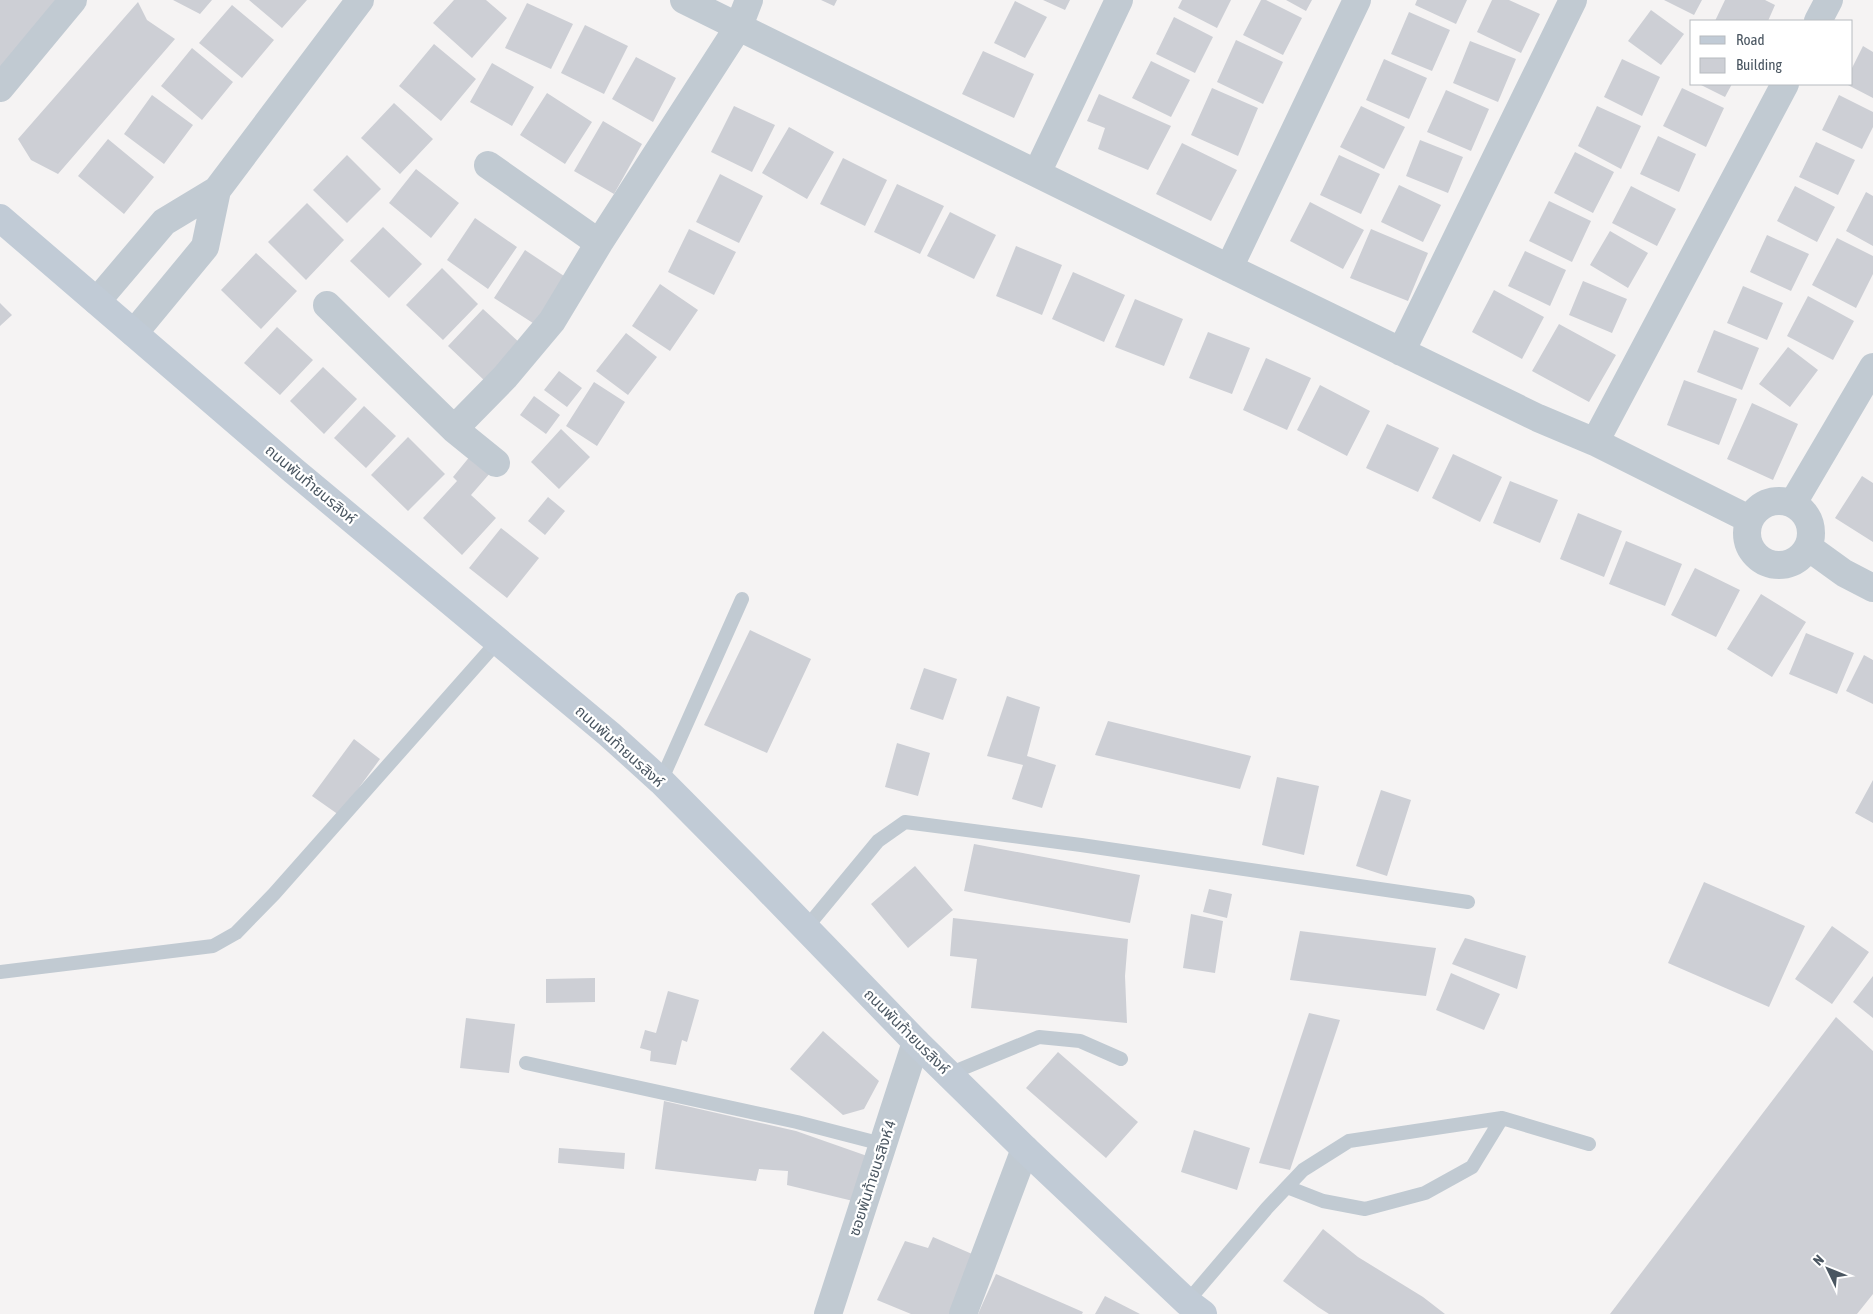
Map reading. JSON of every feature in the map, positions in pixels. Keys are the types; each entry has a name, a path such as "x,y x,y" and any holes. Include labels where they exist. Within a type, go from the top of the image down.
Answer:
{"street":[{"path":"0,88 73,0"},
{"path":"97,301 164,222 217,190 360,0"},
{"path":"684,0 1401,352 1538,418 1595,442 1749,519"},
{"path":"454,430 505,377 552,321 599,243 739,26 748,0"},
{"path":"1037,173 1120,0"},
{"path":"1229,268 1357,0"},
{"path":"1401,352 1573,0"},
{"path":"1819,20 1829,0"},
{"path":"1595,442 1784,85"},
{"path":"488,165 599,243"},
{"path":"134,333 205,246 217,190"},
{"name":"ถนนพันท้ายนรสิงห์","path":"0,218 294,471 609,734 661,781 916,1042 1025,1149 1195,1308"},
{"path":"328,305 454,430 496,463"},
{"path":"1793,503 1873,367"},
{"path":"1777,500 1793,503 1806,514 1812,530 1808,546 1798,560 1782,565 1765,562 1752,551 1746,536 1749,519 1760,506 1777,500"},
{"path":"1808,546 1844,573 1873,588"},
{"name":"ซอยพันท้ายนรสิงห์ 4","path":"828,1314 916,1042"},
{"path":"963,1314 1025,1149"}],"lane":[{"path":"661,781 742,599"},
{"path":"0,972 213,946 236,933 274,894 498,641"},
{"path":"806,928 878,841 905,822 1081,845 1468,902"},
{"path":"949,1074 1039,1038 1080,1041 1121,1059"},
{"path":"526,1062 797,1122 882,1144"},
{"path":"1287,1187 1323,1201 1365,1209 1425,1193 1472,1167 1502,1118"},
{"path":"1195,1308 1287,1187 1303,1170 1348,1141 1502,1118 1589,1144"}],"building":[{"path":"0,0 60,0 0,70"},
{"path":"173,0 212,0 200,14"},
{"path":"249,0 307,0 282,28"},
{"path":"454,0 486,0 507,18 472,58 433,23"},
{"path":"821,0 837,0 834,6"},
{"path":"1043,0 1070,0 1065,10"},
{"path":"1182,0 1231,0 1217,28 1178,8"},
{"path":"1261,0 1266,0 1302,18 1283,55 1243,35"},
{"path":"1286,0 1312,0 1306,11"},
{"path":"1417,0 1467,0 1456,24 1415,5"},
{"path":"1492,0 1509,0 1540,14 1521,53 1477,32"},
{"path":"1664,0 1702,0 1694,15"},
{"path":"1725,0 1765,0 1775,5 1768,20 1715,20"},
{"path":"1015,1 1047,17 1025,58 994,43"},
{"path":"138,2 147,20 175,39 58,174 31,160 18,139"},
{"path":"527,3 573,24 551,69 505,48"},
{"path":"232,5 274,40 242,78 199,43"},
{"path":"1651,10 1684,34 1661,65 1628,41"},
{"path":"1409,12 1450,30 1432,71 1391,54"},
{"path":"1174,17 1213,37 1195,73 1156,54"},
{"path":"585,25 628,46 604,94 561,73"},
{"path":"1236,40 1283,62 1263,104 1217,82"},
{"path":"1470,41 1516,59 1498,102 1453,83"},
{"path":"434,44 476,79 441,121 399,86"},
{"path":"1863,46 1873,52 1873,98 1848,85 1853,85 1853,66"},
{"path":"192,48 233,82 202,120 161,86"},
{"path":"983,51 1034,74 1014,118 962,94"},
{"path":"636,57 676,78 653,122 612,99"},
{"path":"1384,59 1427,78 1409,119 1366,100"},
{"path":"1622,59 1660,77 1642,116 1604,97"},
{"path":"1151,61 1190,80 1171,117 1132,98"},
{"path":"492,63 534,87 512,126 470,102"},
{"path":"1701,85 1731,85 1725,97"},
{"path":"1212,88 1258,108 1238,156 1191,135"},
{"path":"1682,88 1724,108 1706,147 1663,126"},
{"path":"1446,90 1489,109 1471,151 1427,132"},
{"path":"547,93 592,122 565,164 520,135"},
{"path":"1099,94 1171,126 1148,170 1098,149 1105,128 1087,121"},
{"path":"152,95 193,125 164,164 124,134"},
{"path":"1839,95 1873,112 1873,127 1862,149 1822,130"},
{"path":"394,103 433,139 400,174 361,138"},
{"path":"734,106 775,125 752,172 711,152"},
{"path":"1361,106 1405,127 1384,169 1340,147"},
{"path":"1597,106 1641,126 1621,169 1578,146"},
{"path":"603,121 642,144 614,194 574,171"},
{"path":"789,127 834,152 807,199 762,173"},
{"path":"1658,136 1696,154 1679,192 1640,174"},
{"path":"108,139 154,177 124,214 78,176"},
{"path":"1420,140 1463,157 1448,193 1406,176"},
{"path":"1816,142 1855,160 1838,195 1799,177"},
{"path":"1182,143 1237,170 1211,221 1156,194"},
{"path":"1575,152 1614,172 1593,213 1554,193"},
{"path":"347,155 381,189 347,223 313,190"},
{"path":"1339,155 1380,174 1361,214 1320,195"},
{"path":"843,158 887,180 865,226 820,204"},
{"path":"416,169 459,203 431,238 389,203"},
{"path":"720,174 763,196 739,243 696,222"},
{"path":"897,184 944,206 920,254 874,232"},
{"path":"1399,185 1441,205 1423,242 1381,222"},
{"path":"1631,186 1676,209 1657,246 1612,223"},
{"path":"1795,186 1835,207 1817,242 1777,221"},
{"path":"1866,192 1873,196 1873,246 1846,231"},
{"path":"1549,201 1591,221 1572,262 1529,241"},
{"path":"1310,202 1364,230 1343,269 1290,241"},
{"path":"307,203 344,240 306,280 268,242"},
{"path":"950,212 996,235 974,279 927,256"},
{"path":"475,218 517,247 488,289 447,260"},
{"path":"383,227 422,264 389,298 350,261"},
{"path":"689,229 736,252 714,295 668,272"},
{"path":"1371,229 1428,253 1408,301 1350,278"},
{"path":"1610,231 1648,253 1628,288 1590,265"},
{"path":"1767,235 1809,254 1791,291 1750,272"},
{"path":"1837,238 1873,256 1873,274 1856,308 1812,285"},
{"path":"1016,246 1062,265 1042,315 996,296"},
{"path":"525,250 567,278 536,325 494,298"},
{"path":"1525,251 1566,270 1550,306 1508,286"},
{"path":"256,253 297,291 261,329 221,290"},
{"path":"442,268 478,304 443,340 406,305"},
{"path":"1073,272 1125,295 1104,342 1052,319"},
{"path":"1583,281 1627,299 1612,333 1569,315"},
{"path":"660,284 698,310 670,351 632,326"},
{"path":"1743,286 1783,303 1767,340 1727,323"},
{"path":"1494,290 1544,317 1522,359 1472,332"},
{"path":"1808,296 1854,321 1833,360 1787,336"},
{"path":"1135,299 1183,319 1164,366 1115,347"},
{"path":"0,303 12,315 0,326"},
{"path":"483,309 521,344 486,382 448,346"},
{"path":"1559,324 1616,355 1589,402 1532,371"},
{"path":"277,327 313,360 280,395 244,363"},
{"path":"1714,330 1759,348 1742,390 1697,372"},
{"path":"1208,332 1250,348 1232,394 1189,378"},
{"path":"626,333 657,357 628,395 596,371"},
{"path":"1788,347 1818,370 1790,407 1759,384"},
{"path":"1266,358 1311,378 1287,430 1243,410"},
{"path":"323,367 357,399 324,434 290,401"},
{"path":"559,371 582,388 567,407 544,390"},
{"path":"1684,380 1737,399 1719,445 1667,425"},
{"path":"594,382 625,402 597,446 566,426"},
{"path":"1320,385 1370,411 1347,456 1297,430"},
{"path":"534,396 560,415 546,434 520,415"},
{"path":"1752,403 1798,424 1773,480 1727,459"},
{"path":"364,406 396,436 366,468 334,438"},
{"path":"1387,424 1439,448 1418,492 1366,468"},
{"path":"561,429 590,457 559,489 531,462"},
{"path":"408,437 445,474 408,511 371,475"},
{"path":"1453,454 1502,477 1480,522 1432,498"},
{"path":"471,455 491,472 471,495 496,518 462,555 423,518 457,481 453,477"},
{"path":"1862,476 1873,483 1873,542 1835,518"},
{"path":"1510,481 1558,500 1540,543 1493,523"},
{"path":"548,497 565,511 545,535 528,521"},
{"path":"1578,513 1622,531 1604,577 1560,559"},
{"path":"501,528 539,558 507,598 469,568"},
{"path":"1626,541 1682,564 1665,606 1609,584"},
{"path":"1695,568 1740,590 1716,637 1671,615"},
{"path":"1761,594 1806,622 1772,677 1727,649"},
{"path":"750,630 811,659 767,753 704,725"},
{"path":"1806,633 1854,653 1837,694 1789,674"},
{"path":"1864,655 1873,660 1873,704 1846,691"},
{"path":"924,668 957,679 943,720 910,709"},
{"path":"1007,696 1040,707 1027,756 1056,765 1042,808 1012,799 1023,765 987,756"},
{"path":"1108,721 1251,756 1240,789 1095,755"},
{"path":"354,739 380,759 339,815 312,796"},
{"path":"897,743 930,753 918,796 885,787"},
{"path":"1277,777 1319,786 1304,855 1262,845"},
{"path":"1873,780 1873,823 1855,813"},
{"path":"1381,790 1411,800 1387,876 1356,866"},
{"path":"974,844 1140,875 1130,923 964,891"},
{"path":"915,866 953,910 908,948 871,904"},
{"path":"1704,882 1805,926 1769,1007 1668,963"},
{"path":"1209,889 1232,894 1227,918 1203,912"},
{"path":"1191,914 1223,921 1215,973 1183,968"},
{"path":"953,918 1128,939 1125,976 1127,1023 971,1008 977,959 950,956"},
{"path":"1832,926 1869,952 1832,1004 1795,979"},
{"path":"1300,931 1436,948 1426,996 1290,980"},
{"path":"1465,938 1526,956 1517,989 1452,964"},
{"path":"1451,973 1500,994 1484,1030 1436,1010"},
{"path":"1873,976 1873,1018 1853,1002"},
{"path":"595,978 595,1002 546,1003 546,979"},
{"path":"668,991 699,1000 687,1042 682,1040 676,1065 650,1061 651,1051 640,1048 645,1030 656,1033"},
{"path":"1309,1013 1340,1020 1290,1170 1259,1163"},
{"path":"1836,1017 1873,1051 1873,1294 1857,1314 1610,1314"},
{"path":"466,1018 515,1024 509,1073 460,1068"},
{"path":"823,1031 879,1081 864,1109 843,1115 790,1069"},
{"path":"1058,1052 1138,1122 1106,1158 1026,1088"},
{"path":"664,1101 796,1131 870,1157 853,1201 787,1185 788,1171 759,1169 756,1181 655,1169"},
{"path":"1194,1130 1250,1148 1237,1190 1181,1172"},
{"path":"559,1148 625,1153 624,1169 558,1163"},
{"path":"1323,1229 1358,1257 1423,1297 1445,1314 1329,1314 1318,1307 1283,1281"},
{"path":"933,1237 979,1257 955,1314 911,1314 877,1300 905,1241 928,1248"},
{"path":"996,1274 1083,1312 1082,1314 978,1314"},
{"path":"1105,1296 1140,1314 1095,1314"}]}
